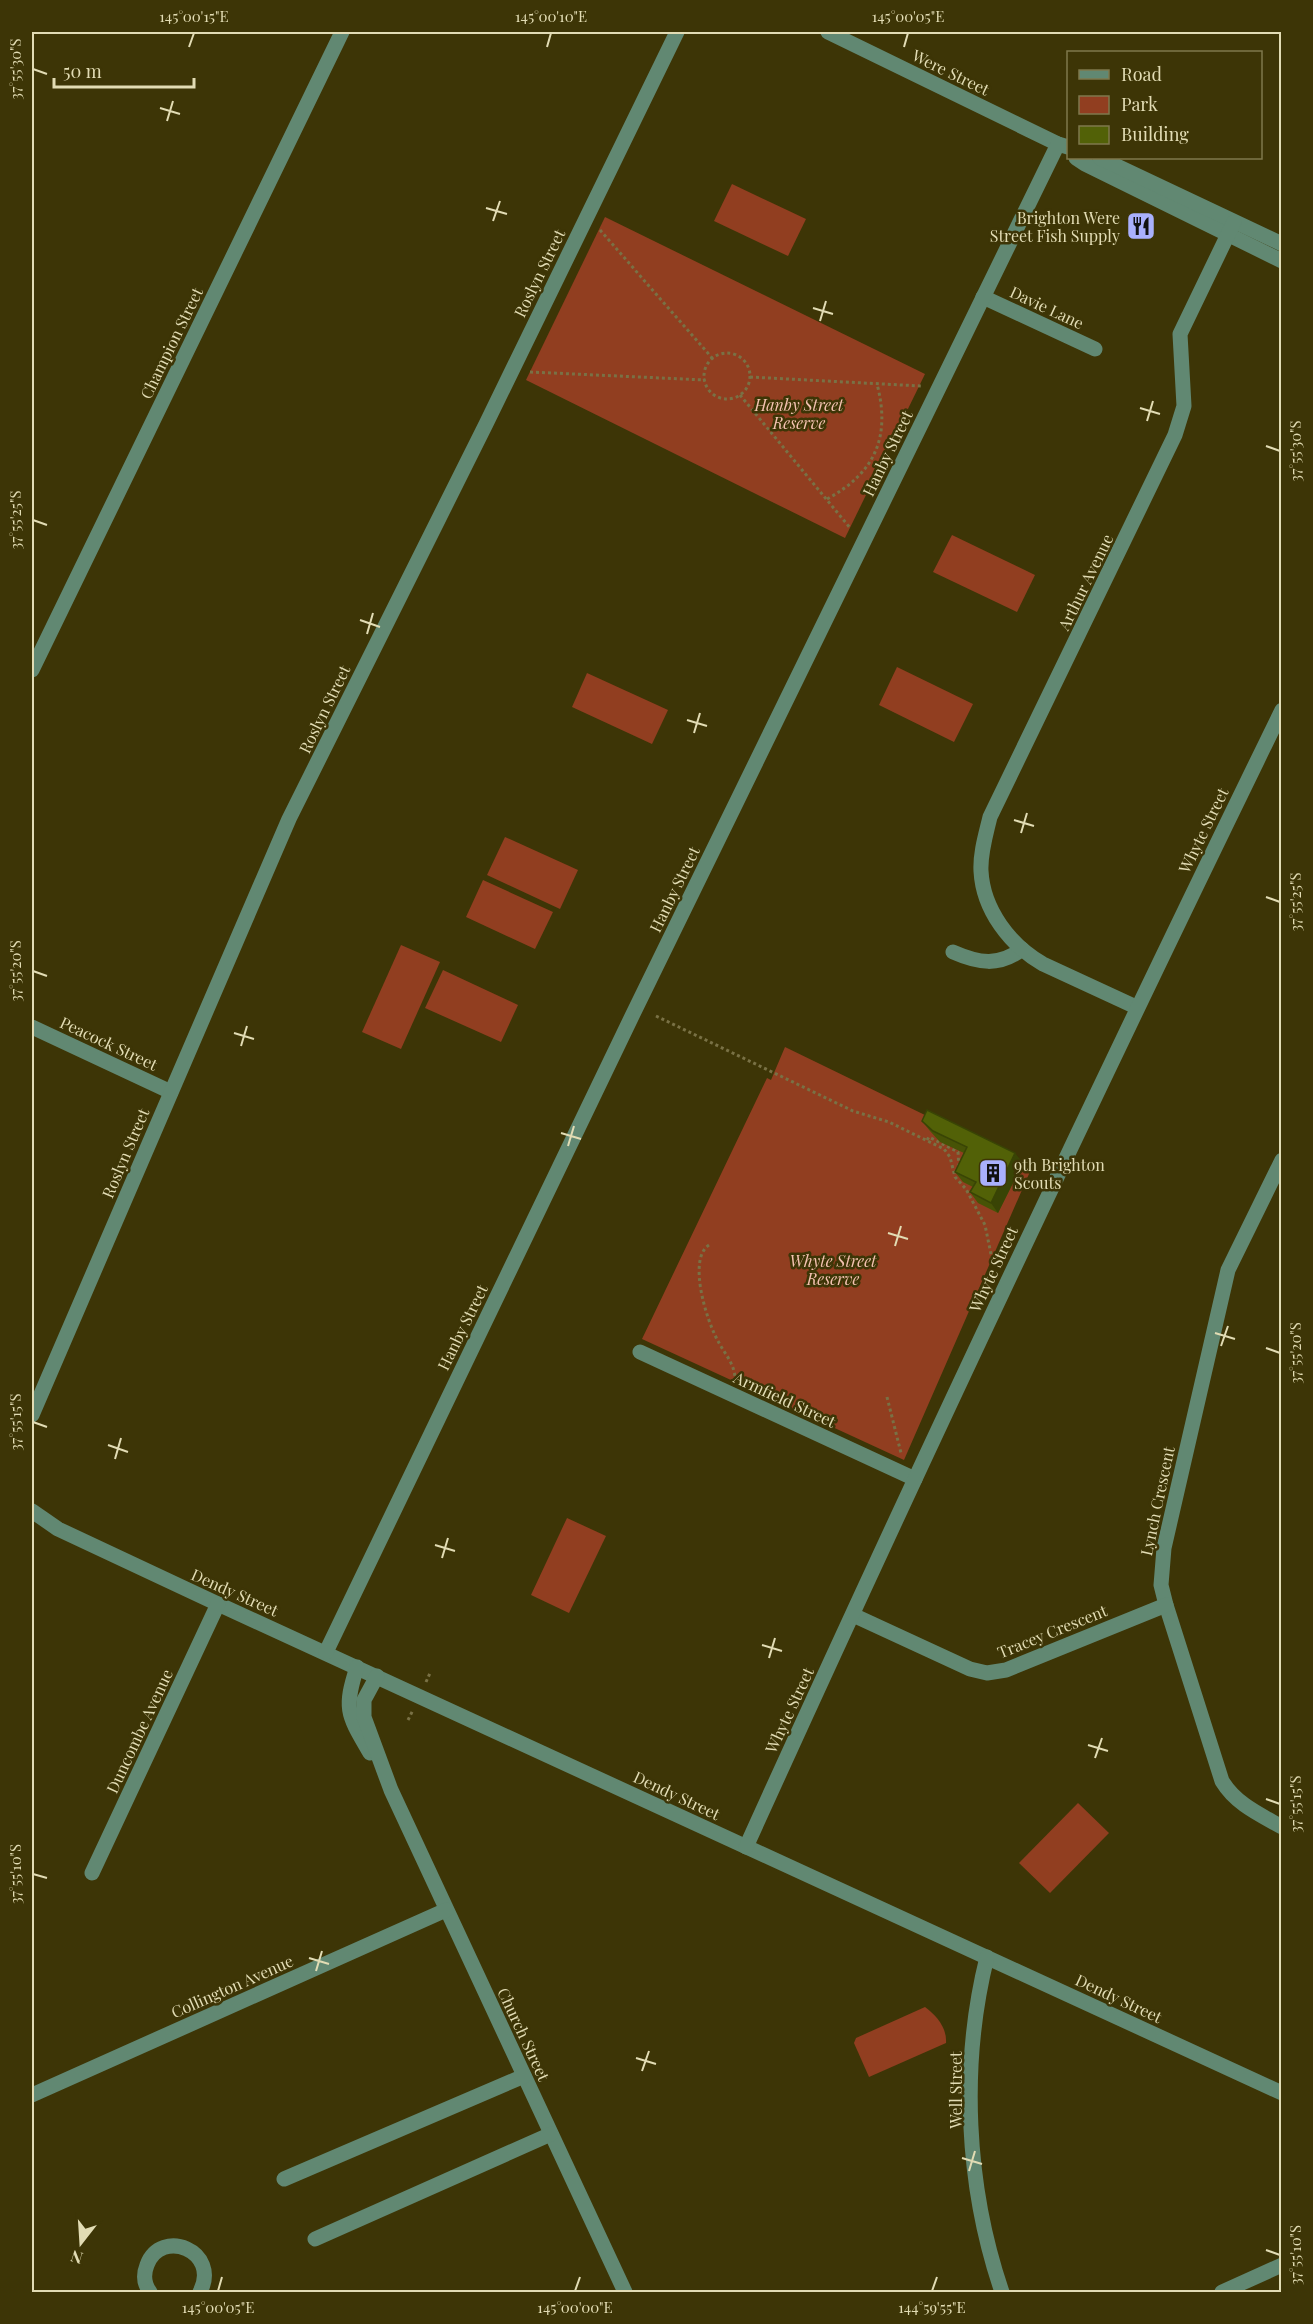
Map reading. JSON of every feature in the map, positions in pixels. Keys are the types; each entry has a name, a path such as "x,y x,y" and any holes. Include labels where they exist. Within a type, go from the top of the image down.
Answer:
{"street":[{"name":"Champion Street","path":"32,670 342,32"},
{"name":"Roslyn Street","path":"32,1415 289,819 486,424 677,32"},
{"name":"Were Street","path":"828,32 1065,148"},
{"name":"Hanby Street","path":"326,1652 628,1025 983,297 1065,148"},
{"path":"1078,159 1230,228 1281,244"},
{"path":"1102,159 1230,228 1281,261"},
{"name":"Arthur Avenue","path":"1136,1007 1043,964 1022,949 1002,927 984,891 981,871 982,854 990,817 1175,435 1184,406 1180,334 1230,228"},
{"name":"Davie Lane","path":"983,297 1095,349"},
{"name":"Whyte Street","path":"746,1846 1136,1007 1281,710"},
{"path":"953,952 985,963 1013,956 1022,949"},
{"name":"Peacock Street","path":"32,1027 171,1092"},
{"name":"Lynch Crescent","path":"1281,1160 1226,1278 1164,1548 1161,1585 1222,1781 1230,1794 1240,1803 1281,1827"},
{"name":"Armfield Street","path":"640,1352 915,1479"},
{"name":"Dendy Street","path":"32,1511 58,1529 218,1604 1281,2092"},
{"name":"Dendy Street","path":"32,1522 58,1529"},
{"name":"Duncombe Avenue","path":"92,1873 218,1604"},
{"name":"Tracey Crescent","path":"853,1616 970,1670 987,1673 1006,1670 1166,1605"},
{"name":"Church Street","path":"357,1667 348,1693 349,1714 391,1790 624,2292"},
{"name":"Church Street","path":"376,1676 364,1700 364,1717 391,1790"},
{"name":"Collington Avenue","path":"32,2095 446,1910"},
{"name":"Well Street","path":"987,1957 978,1990 969,2105 979,2208 1002,2292"},
{"path":"284,2179 524,2076"},
{"path":"315,2239 551,2134"},
{"path":"150,2292 145,2280 149,2260 165,2247 175,2246 184,2247 199,2258 204,2266 202,2288 218,2292"},
{"path":"1222,2292 1281,2265"}],"path":[{"path":"600,230 713,359"},
{"path":"719,355 735,355 746,363 750,377 749,384 740,395 734,398 719,397 708,387 705,372 713,359 719,355"},
{"path":"530,372 705,380"},
{"path":"750,377 921,386"},
{"path":"827,500 854,482 874,456 882,427 883,407 877,384"},
{"path":"740,395 851,529"},
{"path":"656,1016 853,1111 930,1137 959,1151 960,1182"},
{"path":"930,1137 948,1152 955,1177 976,1204 985,1225 993,1264"},
{"path":"709,1245 699,1257 699,1277 710,1325 735,1374 736,1385 733,1395"},
{"path":"887,1397 902,1458"}],"green space":[{"path":"732,184 806,219 788,256 714,221"},
{"name":"Hanby Street Reserve","path":"605,217 925,374 845,538 526,380"},
{"path":"952,535 1035,575 1017,612 933,572"},
{"path":"897,667 973,704 954,742 879,705"},
{"path":"587,673 668,710 652,744 572,707"},
{"path":"505,837 578,870 560,909 487,875"},
{"path":"483,880 553,912 535,949 466,917"},
{"path":"401,945 440,962 401,1049 362,1032"},
{"path":"443,970 518,1005 501,1042 425,1008"},
{"name":"Whyte Street Reserve","path":"785,1047 1032,1167 904,1460 642,1339 767,1078 771,1080"},
{"path":"567,1518 606,1536 569,1613 531,1595"},
{"path":"1078,1803 1109,1833 1050,1893 1019,1863"},
{"path":"925,2007 940,2023 945,2032 946,2043 869,2077 854,2043 856,2038"}],"building":[{"path":"927,1110 1015,1153 991,1203 970,1192 976,1182 955,1172 967,1147 933,1131 922,1121"}],"place":[{"name":"Brighton Were Street Fish Supply","path":"1141,226"},
{"name":"9th Brighton Scouts","path":"993,1173"}]}
